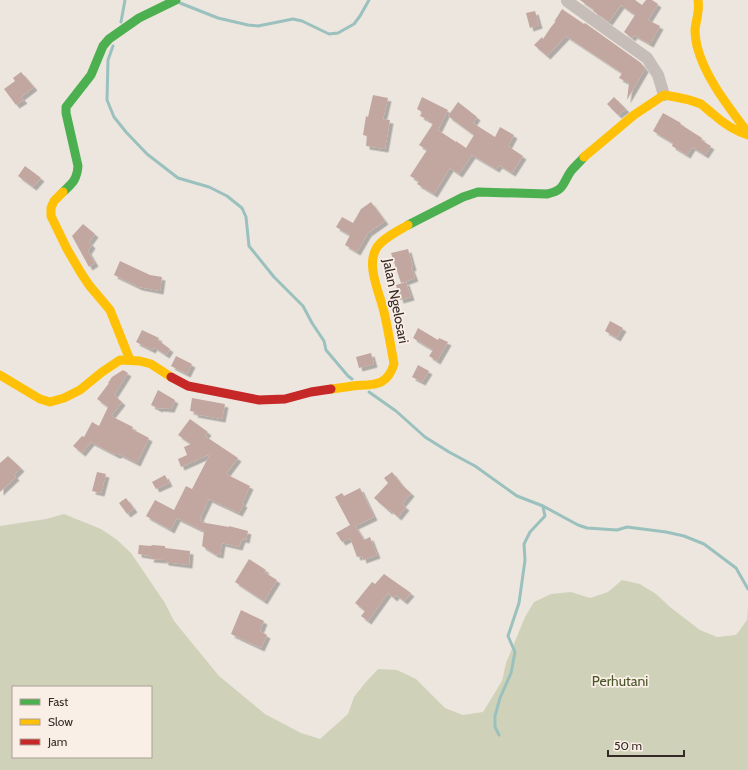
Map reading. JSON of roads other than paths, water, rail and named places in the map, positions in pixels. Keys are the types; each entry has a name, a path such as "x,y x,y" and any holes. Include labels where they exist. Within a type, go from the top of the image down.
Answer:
{"street":[{"path":"130,360 110,310 94,292 78,270 51,216 50,211 53,201 74,181 78,173 78,166 66,113 68,103 91,75 99,54 109,39 140,18 176,0"},
{"path":"698,0 695,32 697,46 716,88 748,134"},
{"path":"567,1 647,58 658,75 664,95 682,97 702,105 729,126 741,133 748,134"},
{"name":"Jalan Ngelosari","path":"0,375 4,376 22,389 40,399 50,402 64,398 80,390 120,360 140,361 151,364 188,386 259,400 284,400 311,392 353,386 374,385 383,382 388,377 394,364 384,311 373,268 373,256 376,248 382,241 415,221 463,197 478,192 547,194 555,192 562,187 571,171 588,153 634,115 664,95"}],"waterway":[{"path":"121,22 125,0"},
{"path":"180,3 218,18 248,25 258,26 293,19 302,21 329,34 338,33 354,24 369,0"},
{"path":"113,46 108,60 107,100 114,117 147,154 178,178 209,187 227,196 242,208 246,217 249,246 274,277 303,306 324,341 326,350 352,379"},
{"path":"369,392 396,411 425,437 475,466 517,496 543,506 578,525 587,528 617,530 627,527 666,532 684,536 704,544 736,568 748,589"},
{"path":"499,735 495,727 495,716 500,698 511,673 515,652 508,636 519,603 525,560 524,544 530,532 545,516 543,507"}],"park label":[{"name":"Perhutani","path":"620,681"}]}
